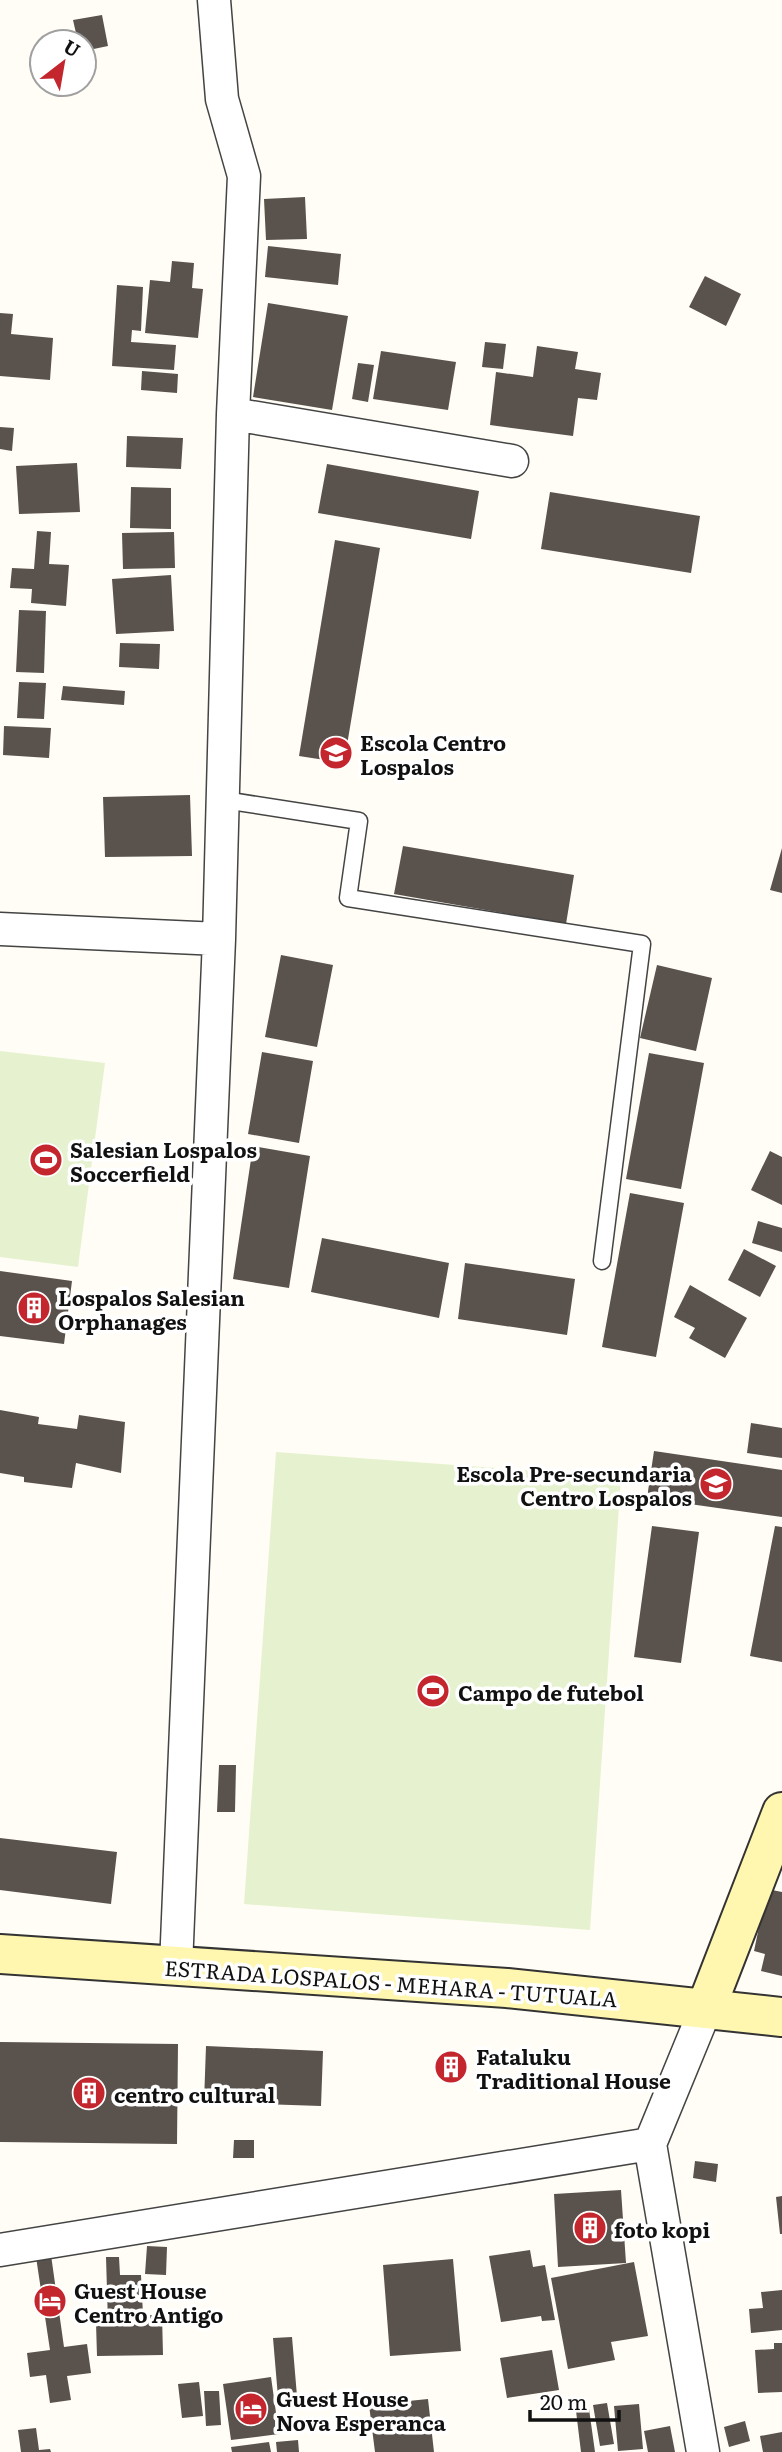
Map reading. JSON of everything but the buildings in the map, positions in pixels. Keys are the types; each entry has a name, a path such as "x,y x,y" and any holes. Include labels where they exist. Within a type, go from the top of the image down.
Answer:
{"main road":[{"path":"706,2008 782,1812"},
{"name":"ESTRADA LOSPALOS - MEHARA - TUTUALA","path":"0,1954 507,1988 782,2017"}],"street":[{"path":"176,1966 219,939 233,414 244,176 222,99 215,0"},
{"path":"233,414 512,461"},
{"path":"0,929 219,939"},
{"path":"703,2452 650,2144 706,2008"},
{"path":"0,2250 650,2144"}],"lane":[{"path":"224,800 359,821 348,898 642,944 602,1261"}],"green space":[{"name":"Salesian Lospalos Soccerfield","path":"0,1051 105,1063 78,1267 0,1257"},
{"name":"Campo de futebol","path":"276,1452 621,1477 590,1930 244,1904"}],"place":[{"name":"Escola Centro Lospalos","path":"336,753"},
{"name":"Salesian Lospalos Soccerfield","path":"46,1160"},
{"name":"Lospalos Salesian Orphanages","path":"34,1308"},
{"name":"Escola Pre-secundaria Centro Lospalos","path":"716,1484"},
{"name":"Campo de futebol","path":"433,1691"},
{"name":"Fataluku Traditional House","path":"451,2067"},
{"name":"centro cultural","path":"89,2093"},
{"name":"foto kopi","path":"590,2228"},
{"name":"Guest House Centro Antigo","path":"50,2301"},
{"name":"Guest House Nova Esperanca","path":"251,2409"}]}
